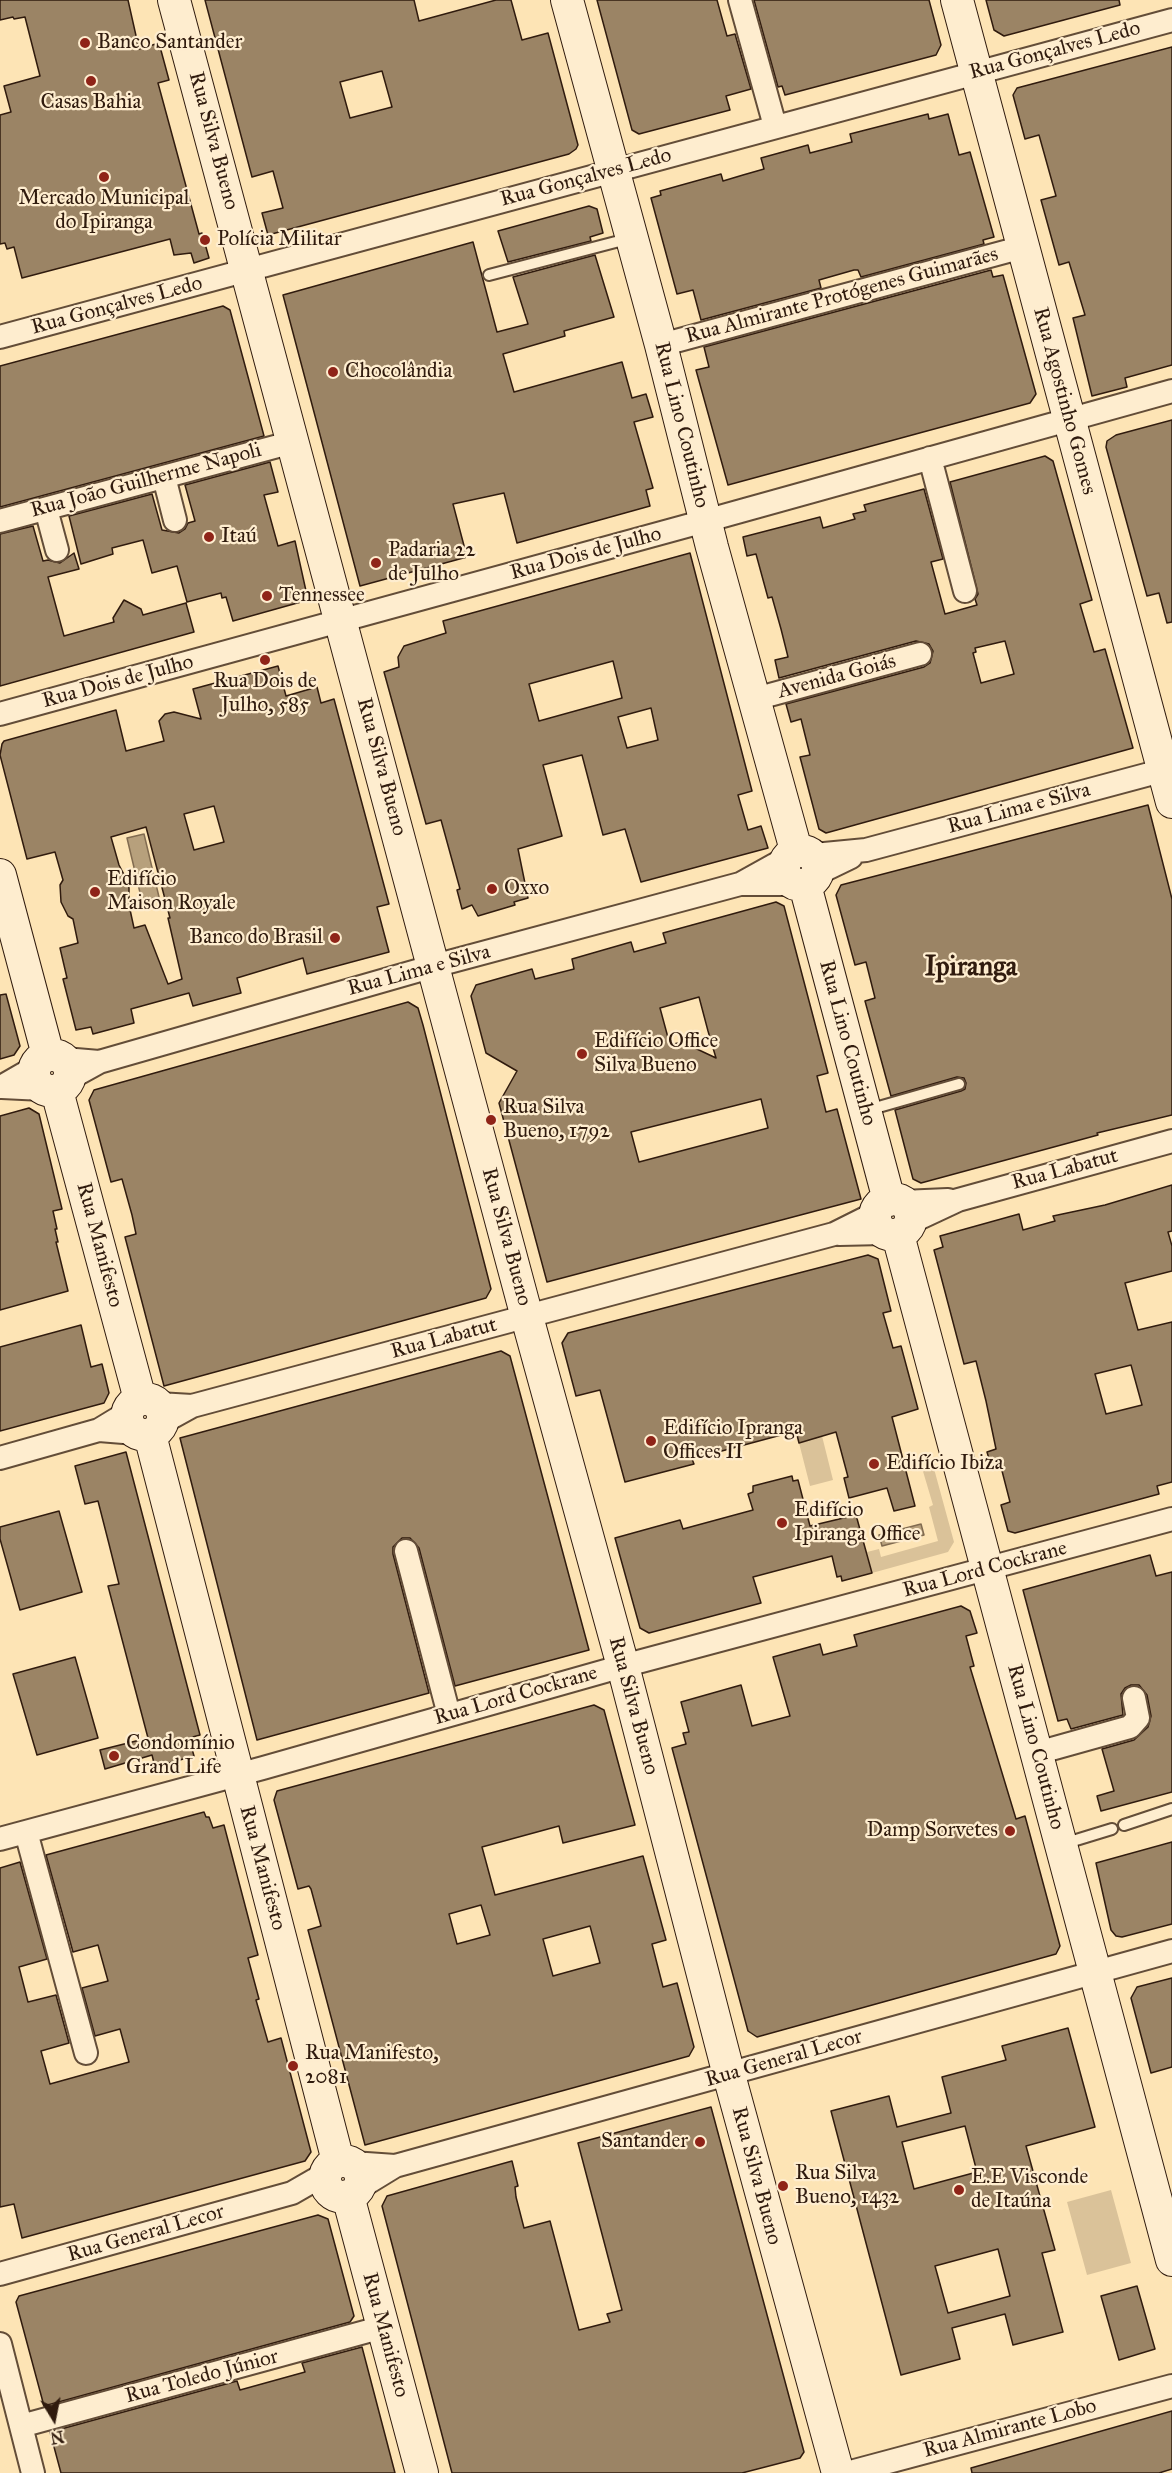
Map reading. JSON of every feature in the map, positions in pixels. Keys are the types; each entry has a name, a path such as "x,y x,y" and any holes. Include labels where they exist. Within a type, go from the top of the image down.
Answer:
{"main road":[{"name":"Rua Silva Bueno","path":"174,0 527,1317 623,1666 729,2074 838,2473"},
{"name":"Rua Lino Coutinho","path":"567,0 661,345 705,521 802,868 1172,2260"},
{"name":"Rua Agostinho Gomes","path":"957,0 1069,418 1168,770 1172,802"},
{"name":"Rua Manifesto","path":"0,875 146,1418 342,2179 422,2473"}],"street":[{"path":"740,0 775,126"},
{"name":"Rua Gonçalves Ledo","path":"0,337 1172,20"},
{"name":"Rua Almirante Protógenes Guimarães","path":"661,345 1023,247"},
{"name":"Rua Dois de Julho","path":"0,714 705,521 1172,390"},
{"name":"Rua João Guilherme Napoli","path":"0,521 292,442"},
{"path":"930,458 965,591"},
{"path":"164,477 175,520"},
{"path":"46,508 57,550"},
{"name":"Avenida Goiás","path":"754,699 920,654"},
{"name":"Rua Lima e Silva","path":"1,1087 99,1062 434,966 1168,770"},
{"name":"Rua Labatut","path":"0,1458 1172,1141"},
{"name":"Rua Lord Cockrane","path":"0,1839 623,1666 1172,1519"},
{"path":"406,1551 449,1715"},
{"path":"1037,1753 1130,1727 1138,1718 1134,1698"},
{"path":"26,1832 86,2053"},
{"name":"Rua General Lecor","path":"0,2274 1172,1951"},
{"name":"Rua Toledo Júnior","path":"21,2427 383,2327"},
{"path":"0,2344 33,2473"},
{"name":"Rua Almirante Lobo","path":"847,2473 1172,2386"}],"lane":[{"path":"489,275 631,238"},
{"path":"865,1110 959,1084"},
{"path":"1124,1825 1172,1809"},
{"path":"1061,1845 1112,1829"}],"shaded area":[{"path":"144,834 159,897 142,901 127,838"},
{"path":"822,1436 833,1480 810,1486 799,1443"},
{"path":"933,1465 954,1542 948,1552 872,1573 867,1552 879,1549 881,1557 938,1541 929,1507 933,1505 922,1468"},
{"path":"921,1524 924,1535 882,1546 879,1535"},
{"path":"1111,2190 1131,2263 1087,2275 1067,2202"}],"building":[{"path":"0,0 128,0 139,49 159,43 169,80 158,83 199,234 202,233 209,258 194,263 191,253 174,255 170,239 22,278 14,247 7,249 5,243 0,244 0,115 11,112 4,86 40,76 25,17 0,20"},
{"path":"205,0 414,0 419,21 496,0 511,0 522,40 548,33 578,145 569,154 268,235 262,213 283,208 273,171 252,177","holes":["382,71 392,107 350,118 340,82"]},
{"path":"597,0 717,0 727,36 735,34 751,89 726,96 730,110 639,134 632,130"},
{"path":"754,0 929,0 941,45 936,55 785,95 782,86 778,87"},
{"path":"986,0 1119,0 1120,5 1004,36 994,30"},
{"path":"1172,47 1172,365 1125,378 1127,387 1092,396 1073,318 1085,315 1069,262 1059,265 1041,200 1056,196 1039,135 1025,139 1013,95 1017,88"},
{"path":"928,114 929,119 948,114 959,155 970,152 994,237 983,240 984,244 861,277 858,270 854,270 819,280 821,288 701,320 693,290 677,294 651,198 661,195 660,191 721,174 723,181 764,169 761,158 808,145 810,153 852,142 850,134"},
{"path":"589,206 597,209 603,233 590,237 591,241 508,262 498,231"},
{"path":"473,242 497,332 528,324 513,277 595,255 614,317 564,331 565,336 503,354 514,392 622,362 632,398 646,394 653,417 634,422 653,488 646,490 650,506 517,543 504,493 453,504 467,557 360,586 283,295"},
{"path":"991,270 993,277 1003,275 1036,394 1030,403 728,485 696,370 709,367 704,347"},
{"path":"223,306 230,310 264,436 0,507 0,366"},
{"path":"1172,420 1172,622 1167,623 1159,593 1147,596 1106,447 1107,441 1116,435"},
{"path":"1045,456 1053,461 1092,600 1080,604 1094,652 1105,649 1133,748 826,833 819,829 800,757 810,755 801,719 791,722 786,704 924,667 930,663 933,651 929,644 916,641 779,678 775,660 788,657 781,629 772,597 768,598 756,554 747,556 743,537 820,517 823,528 855,519 853,514 866,511 864,505 924,489 943,559 931,562 945,614 977,605 975,599 978,594 950,482","holes":["1005,641 1014,674 981,683 973,653 976,652 975,648"]},
{"path":"270,462 278,492 264,495 278,546 295,541 308,600 233,621 226,597 222,598 221,593 187,602 177,566 152,573 143,540 112,548 113,554 81,564 69,516 152,494 162,530 179,533 188,523 195,521 185,485"},
{"path":"33,526 43,561 60,563 74,553 79,569 48,577 64,636 114,622 113,618 124,600 141,609 143,615 186,603 194,632 0,686 0,534"},
{"path":"690,553 752,791 738,795 748,830 761,826 768,848 641,882 625,829 603,835 582,755 543,765 562,836 518,849 528,898 514,902 515,905 478,916 472,905 462,909 457,890 460,889 441,820 426,824 384,672 399,667 398,657 404,646 446,633 443,621","holes":["613,661 622,698 539,721 529,684","651,708 658,740 627,748 618,717"]},
{"path":"278,666 286,696 317,687 321,703 334,699 389,904 377,907 389,952 307,974 303,958 237,978 241,993 193,1006 189,993 131,1009 134,1023 93,1034 91,1027 76,1030 63,979 67,978 60,948 78,943 73,919 68,916 61,902 60,885 63,880 55,852 27,859 0,755 2,744 4,741 116,710 126,751 164,741 159,721 165,714 174,712 201,719 193,689","holes":["214,806 224,842 194,850 184,814","146,827 170,918 168,918 182,979 168,984 145,925 134,928 129,905 129,884 119,865 111,837"]},
{"path":"1148,805 1172,899 1172,1115 1097,1133 1098,1135 921,1183 913,1179 895,1110 961,1091 965,1089 966,1083 964,1078 957,1077 891,1096 865,1001 875,998 866,962 855,965 836,895 841,885"},
{"path":"776,902 784,906 828,1073 817,1076 826,1112 837,1109 861,1199 547,1282 499,1103 517,1071 486,1053 471,996 476,985 532,969 535,979 574,969 572,959 631,942 634,952 666,943 663,933","holes":["699,997 708,1031 716,1058 682,1042 670,1045 660,1008","761,1099 768,1128 639,1162 631,1132"]},
{"path":"6,994 20,1046 14,1055 0,1059 0,995"},
{"path":"408,1002 418,1008 423,1025 491,1289 486,1298 164,1386 125,1237 136,1234 132,1215 122,1179 111,1182 89,1100 94,1090"},
{"path":"29,1108 39,1114 62,1209 53,1211 57,1229 55,1229 58,1242 56,1242 68,1291 0,1310 0,1116"},
{"path":"1172,1185 1172,1231 1168,1232 1172,1246 1172,1271 1125,1283 1138,1330 1172,1322 1172,1482 1157,1486 1159,1494 1015,1533 1008,1531 1001,1505 1010,1502 1001,1467 992,1469 987,1452 996,1449 976,1361 964,1364 934,1250 943,1247 940,1236 1019,1214 1023,1230 1055,1221 1053,1216 1105,1205","holes":["1131,1365 1142,1405 1106,1414 1095,1374"]},
{"path":"868,1255 878,1259 891,1311 883,1313 893,1348 901,1346 918,1409 892,1417 915,1506 894,1511 887,1488 849,1498 844,1478 848,1477 836,1432 799,1443 796,1431 692,1459 694,1464 625,1482 600,1390 576,1396 562,1343 568,1333"},
{"path":"81,1325 91,1367 102,1364 109,1393 104,1403 0,1431 0,1347"},
{"path":"501,1351 510,1356 589,1650 455,1686 419,1548 410,1538 402,1538 393,1547 393,1554 429,1693 257,1740 180,1438"},
{"path":"126,1452 200,1735 189,1738 194,1756 155,1767 152,1755 105,1769 100,1750 148,1738 108,1586 119,1584 98,1501 85,1504 75,1466"},
{"path":"792,1476 793,1481 798,1480 810,1526 856,1515 872,1573 842,1581 841,1576 837,1577 832,1556 753,1577 761,1603 649,1633 640,1628 615,1538 680,1520 683,1529 753,1510 748,1494 753,1492 753,1486"},
{"path":"59,1511 82,1592 20,1610 0,1539 0,1527"},
{"path":"1150,1555 1156,1576 1172,1572 1172,1792 1101,1811 1097,1796 1114,1791 1102,1749 1134,1740 1148,1727 1151,1716 1147,1695 1139,1685 1131,1685 1121,1694 1123,1715 1071,1729 1067,1719 1058,1721 1023,1590"},
{"path":"961,1606 970,1611 977,1633 966,1636 974,1666 970,1667 1016,1819 1025,1816 1060,1946 1056,1954 757,2037 748,2031 672,1748 686,1744 683,1733 689,1732 681,1702 741,1685 752,1726 790,1716 773,1657 820,1644 823,1655 857,1646 854,1635"},
{"path":"75,1657 98,1738 37,1755 13,1674"},
{"path":"594,1705 604,1710 635,1825 563,1843 559,1826 482,1847 495,1895 643,1856 666,1940 652,1944 663,1987 677,1983 694,2047 689,2056 365,2145 308,1930 321,1926 311,1889 309,1886 298,1889 274,1800 277,1791","holes":["481,1905 490,1935 457,1944 449,1914","590,1926 600,1963 553,1976 543,1939"]},
{"path":"204,1812 206,1817 209,1817 213,1828 224,1825 258,1955 248,1958 259,1999 256,2000 268,2042 281,2038 311,2152 305,2161 22,2238 14,2204 0,2207 0,1868 20,1862 47,1959 19,1967 28,2002 56,1995 69,2043 41,2051 50,2084 129,2062 120,2029 95,2036 82,1988 108,1981 98,1945 73,1952 46,1855"},
{"path":"1172,1842 1172,1924 1122,1937 1116,1936 1111,1930 1096,1863"},
{"path":"1172,1978 1172,2067 1151,2073 1131,1998 1137,1987"},
{"path":"1068,2028 1095,2127 1026,2146 1055,2250 1042,2253 1063,2332 1013,2345 1005,2314 952,2328 960,2359 901,2375 831,2111 889,2096 897,2127 951,2113 942,2077 1006,2060 1002,2046","holes":["965,2126 977,2172 914,2189 902,2142","998,2249 1010,2296 948,2313 935,2266"]},
{"path":"711,2107 804,2452 800,2458 742,2473 452,2473 382,2206 387,2196 512,2161 518,2186 515,2187 516,2197 524,2228 550,2221 579,2330 610,2322 607,2314 622,2310 578,2143"},
{"path":"318,2215 328,2219 354,2316 350,2322 44,2406 16,2302 19,2296"},
{"path":"1137,2286 1155,2349 1119,2360 1101,2296"},
{"path":"362,2347 395,2473 61,2473 50,2432 237,2381 240,2390 305,2372 302,2363"},
{"path":"1172,2411 1172,2469 1159,2473 972,2473 971,2468"}],"place":[{"name":"Banco Santander","path":"85,43"},
{"name":"Casas Bahia","path":"91,81"},
{"name":"Mercado Municipal do Ipiranga","path":"104,177"},
{"name":"Polícia Militar","path":"205,240"},
{"name":"Chocolândia","path":"333,372"},
{"name":"Itaú","path":"209,537"},
{"name":"Padaria 22 de Julho","path":"376,563"},
{"name":"Tennessee","path":"267,596"},
{"name":"Rua Dois de Julho, 585","path":"265,660"},
{"name":"Oxxo","path":"492,889"},
{"name":"Edifício Maison Royale","path":"95,892"},
{"name":"Banco do Brasil","path":"335,938"},
{"name":"Edifício Office Silva Bueno","path":"582,1054"},
{"name":"Rua Silva Bueno, 1792","path":"491,1120"},
{"name":"Edifício Ipranga Offices II","path":"651,1441"},
{"name":"Edifício Ibiza","path":"874,1464"},
{"name":"Edifício Ipiranga Office","path":"782,1523"},
{"name":"Condomínio Grand Life","path":"114,1756"},
{"name":"Damp Sorvetes","path":"1010,1831"},
{"name":"Rua Manifesto, 2081","path":"293,2066"},
{"name":"Santander","path":"700,2142"},
{"name":"Rua Silva Bueno, 1432","path":"783,2186"},
{"name":"E.E Visconde de Itaúna","path":"959,2190"}],"district":[{"name":"Ipiranga","path":"971,968"}]}
